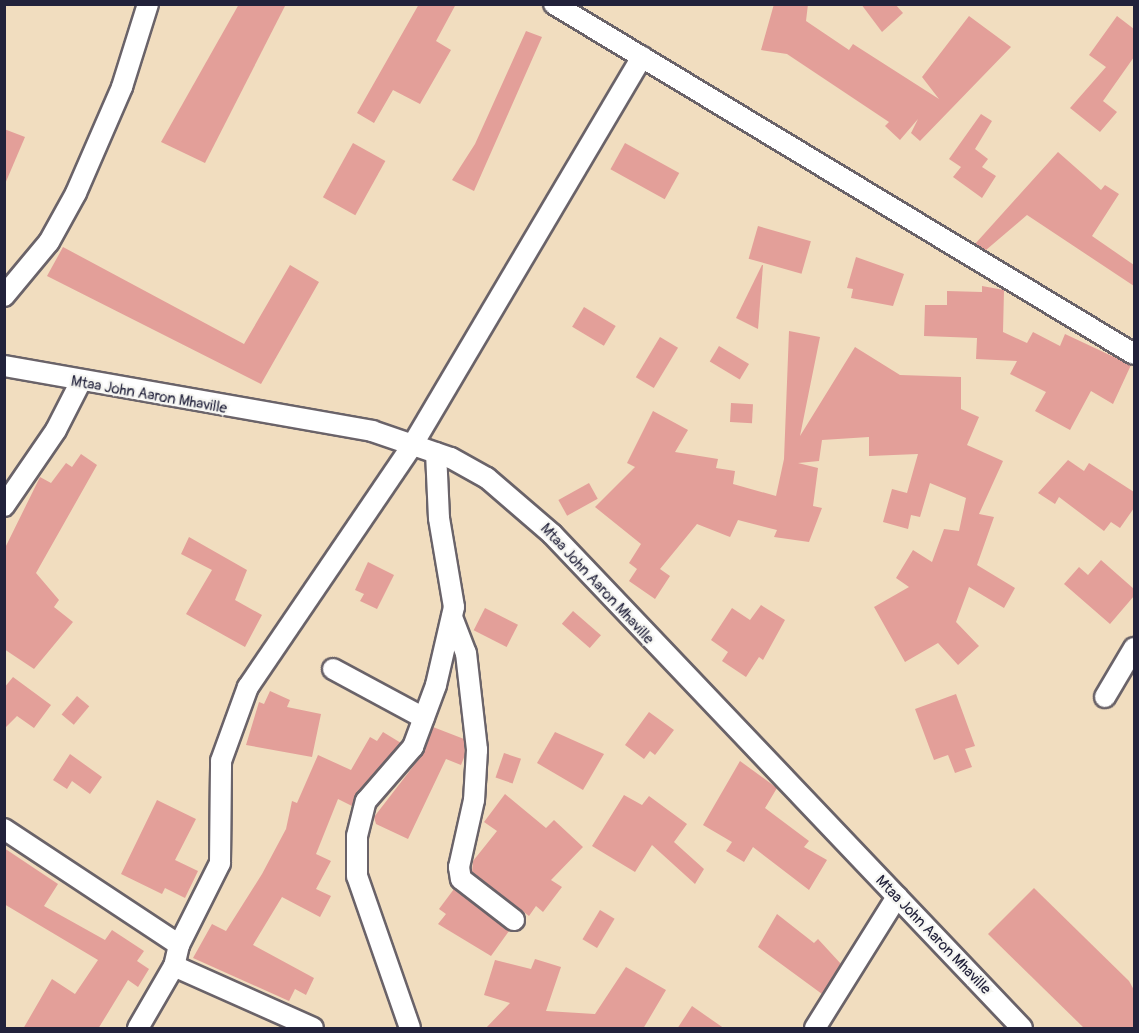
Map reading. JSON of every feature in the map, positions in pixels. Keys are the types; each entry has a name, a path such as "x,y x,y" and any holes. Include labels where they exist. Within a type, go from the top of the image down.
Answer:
{"street":[{"path":"4,296 49,242 76,193 122,87 148,4"},
{"path":"554,4 1134,354"},
{"path":"138,1029 174,966 179,945 220,864 221,761 248,687 413,444 642,57"},
{"name":"Mtaa John Aaron Mhaville","path":"4,366 80,383 372,431 436,453 487,478 552,534 1022,1029"},
{"path":"4,506 56,430 80,383"},
{"path":"436,453 452,617 466,653 477,750 474,800 459,867 461,879 514,920"},
{"path":"410,1029 357,876 357,836 366,801 413,747 424,718 452,617"},
{"path":"1105,697 1134,648"},
{"path":"333,669 424,718"},
{"path":"4,829 179,945"},
{"path":"815,1029 897,897"},
{"path":"174,966 313,1029"}],"building":[{"path":"239,4 286,4 205,163 161,142"},
{"path":"419,4 456,4 436,41 451,50 420,104 393,90 374,123 357,113"},
{"path":"774,4 808,4 806,21 849,50 853,44 939,99 922,77 969,16 1011,47 920,141 911,133 918,119 900,140 885,126 889,122 787,54 761,50"},
{"path":"861,4 895,4 903,13 882,32"},
{"path":"1117,16 1134,29 1134,57 1103,101 1117,112 1100,132 1070,108 1106,67 1089,55"},
{"path":"526,31 542,37 474,191 452,180 475,144"},
{"path":"981,114 992,121 975,149 988,159 982,167 996,176 982,198 953,177 961,167 949,159"},
{"path":"4,129 25,137 5,184 4,184"},
{"path":"353,143 385,161 355,215 323,197"},
{"path":"625,143 679,173 665,199 610,169"},
{"path":"1058,152 1101,190 1105,185 1119,194 1092,236 1134,265 1134,286 1027,215 986,250 975,244"},
{"path":"758,226 811,241 801,274 749,259"},
{"path":"63,247 244,344 290,265 319,282 261,384 47,276"},
{"path":"856,257 904,274 893,306 851,298 853,289 847,288"},
{"path":"763,265 758,329 736,318"},
{"path":"982,286 1004,290 1003,332 1027,343 1033,332 1060,346 1065,334 1131,365 1113,404 1091,391 1070,430 1035,411 1046,392 1010,374 1017,361 976,359 977,338 924,336 925,305 947,305 947,291 982,292"},
{"path":"584,307 616,326 604,346 572,327"},
{"path":"789,331 820,337 800,436 855,347 900,375 961,377 961,409 979,417 967,445 1003,461 979,514 994,517 977,565 1015,588 1004,608 969,587 956,622 979,646 958,665 938,643 905,662 874,607 909,587 896,578 913,550 932,562 944,529 959,531 966,498 930,483 920,517 911,515 908,529 883,522 892,489 907,493 918,454 869,456 869,437 822,440 819,461 798,463 818,468 813,506 822,508 809,542 774,537 777,530 738,520 730,537 697,524 660,569 670,576 655,599 629,581 637,569 629,563 641,544 595,507 635,467 627,463 653,411 688,430 675,452 718,459 716,468 735,471 733,484 776,496 784,459"},
{"path":"660,337 678,348 654,388 636,377"},
{"path":"719,346 749,364 740,379 710,361"},
{"path":"731,403 753,404 752,423 730,422"},
{"path":"81,454 97,465 36,573 59,600 54,607 73,622 34,669 4,649 4,550 40,477 51,483 66,463 72,467"},
{"path":"1068,460 1084,471 1089,463 1134,492 1134,508 1120,528 1111,522 1104,531 1059,497 1055,504 1038,493"},
{"path":"589,483 598,499 567,516 558,500"},
{"path":"189,537 247,570 235,600 262,615 245,647 186,614 212,570 181,554"},
{"path":"1101,560 1134,589 1134,596 1110,624 1064,584 1079,567 1088,575"},
{"path":"368,562 394,575 377,609 360,601 364,594 355,590"},
{"path":"761,605 785,620 763,660 759,657 746,677 722,661 728,652 711,640 732,608 750,620"},
{"path":"485,608 518,625 507,647 474,630"},
{"path":"573,611 601,635 590,648 562,624"},
{"path":"13,677 51,705 34,728 17,716 4,729 4,688"},
{"path":"270,691 290,700 287,707 321,714 312,757 246,745 259,702 264,704"},
{"path":"956,694 975,746 965,749 972,767 955,773 948,755 934,760 915,709"},
{"path":"77,696 89,706 74,725 62,714"},
{"path":"649,712 674,730 655,755 650,751 644,759 625,745"},
{"path":"433,727 464,739 465,755 461,765 446,759 408,839 376,824 374,817 422,755"},
{"path":"383,732 401,743 352,806 338,799 316,854 331,861 316,889 331,896 320,917 282,897 253,945 314,978 306,995 295,989 289,1001 193,958 212,924 226,931 262,874 286,829 292,801 297,803 318,755 351,770 370,737 377,741"},
{"path":"555,732 604,754 583,790 537,763"},
{"path":"504,753 521,759 513,783 496,778"},
{"path":"70,754 102,777 90,794 72,781 67,789 53,780"},
{"path":"740,761 777,788 765,808 809,841 804,847 827,860 809,890 753,847 744,862 726,851 732,842 703,825"},
{"path":"505,794 546,828 554,820 583,847 551,880 562,887 543,912 536,906 529,916 472,872 473,861 497,831 484,822"},
{"path":"624,795 642,805 649,796 687,824 674,842 704,869 695,884 652,845 635,872 592,846"},
{"path":"157,800 196,819 175,860 198,871 185,898 165,888 162,894 121,874"},
{"path":"4,848 58,884 44,906 105,940 112,930 144,951 137,961 149,969 138,987 128,980 98,1029 23,1029 52,979 75,994 98,960 4,904"},
{"path":"1034,888 1129,981 1134,990 1134,1029 1085,1029 988,934"},
{"path":"454,889 509,931 491,956 438,924 446,914 439,909"},
{"path":"600,910 615,919 597,948 582,939"},
{"path":"777,914 814,943 818,939 841,964 822,994 758,947"},
{"path":"535,959 561,967 546,1011 595,1014 626,967 666,990 643,1029 485,1029 510,1003 484,995 495,960 531,969"},
{"path":"692,1006 725,1029 677,1029"}]}
